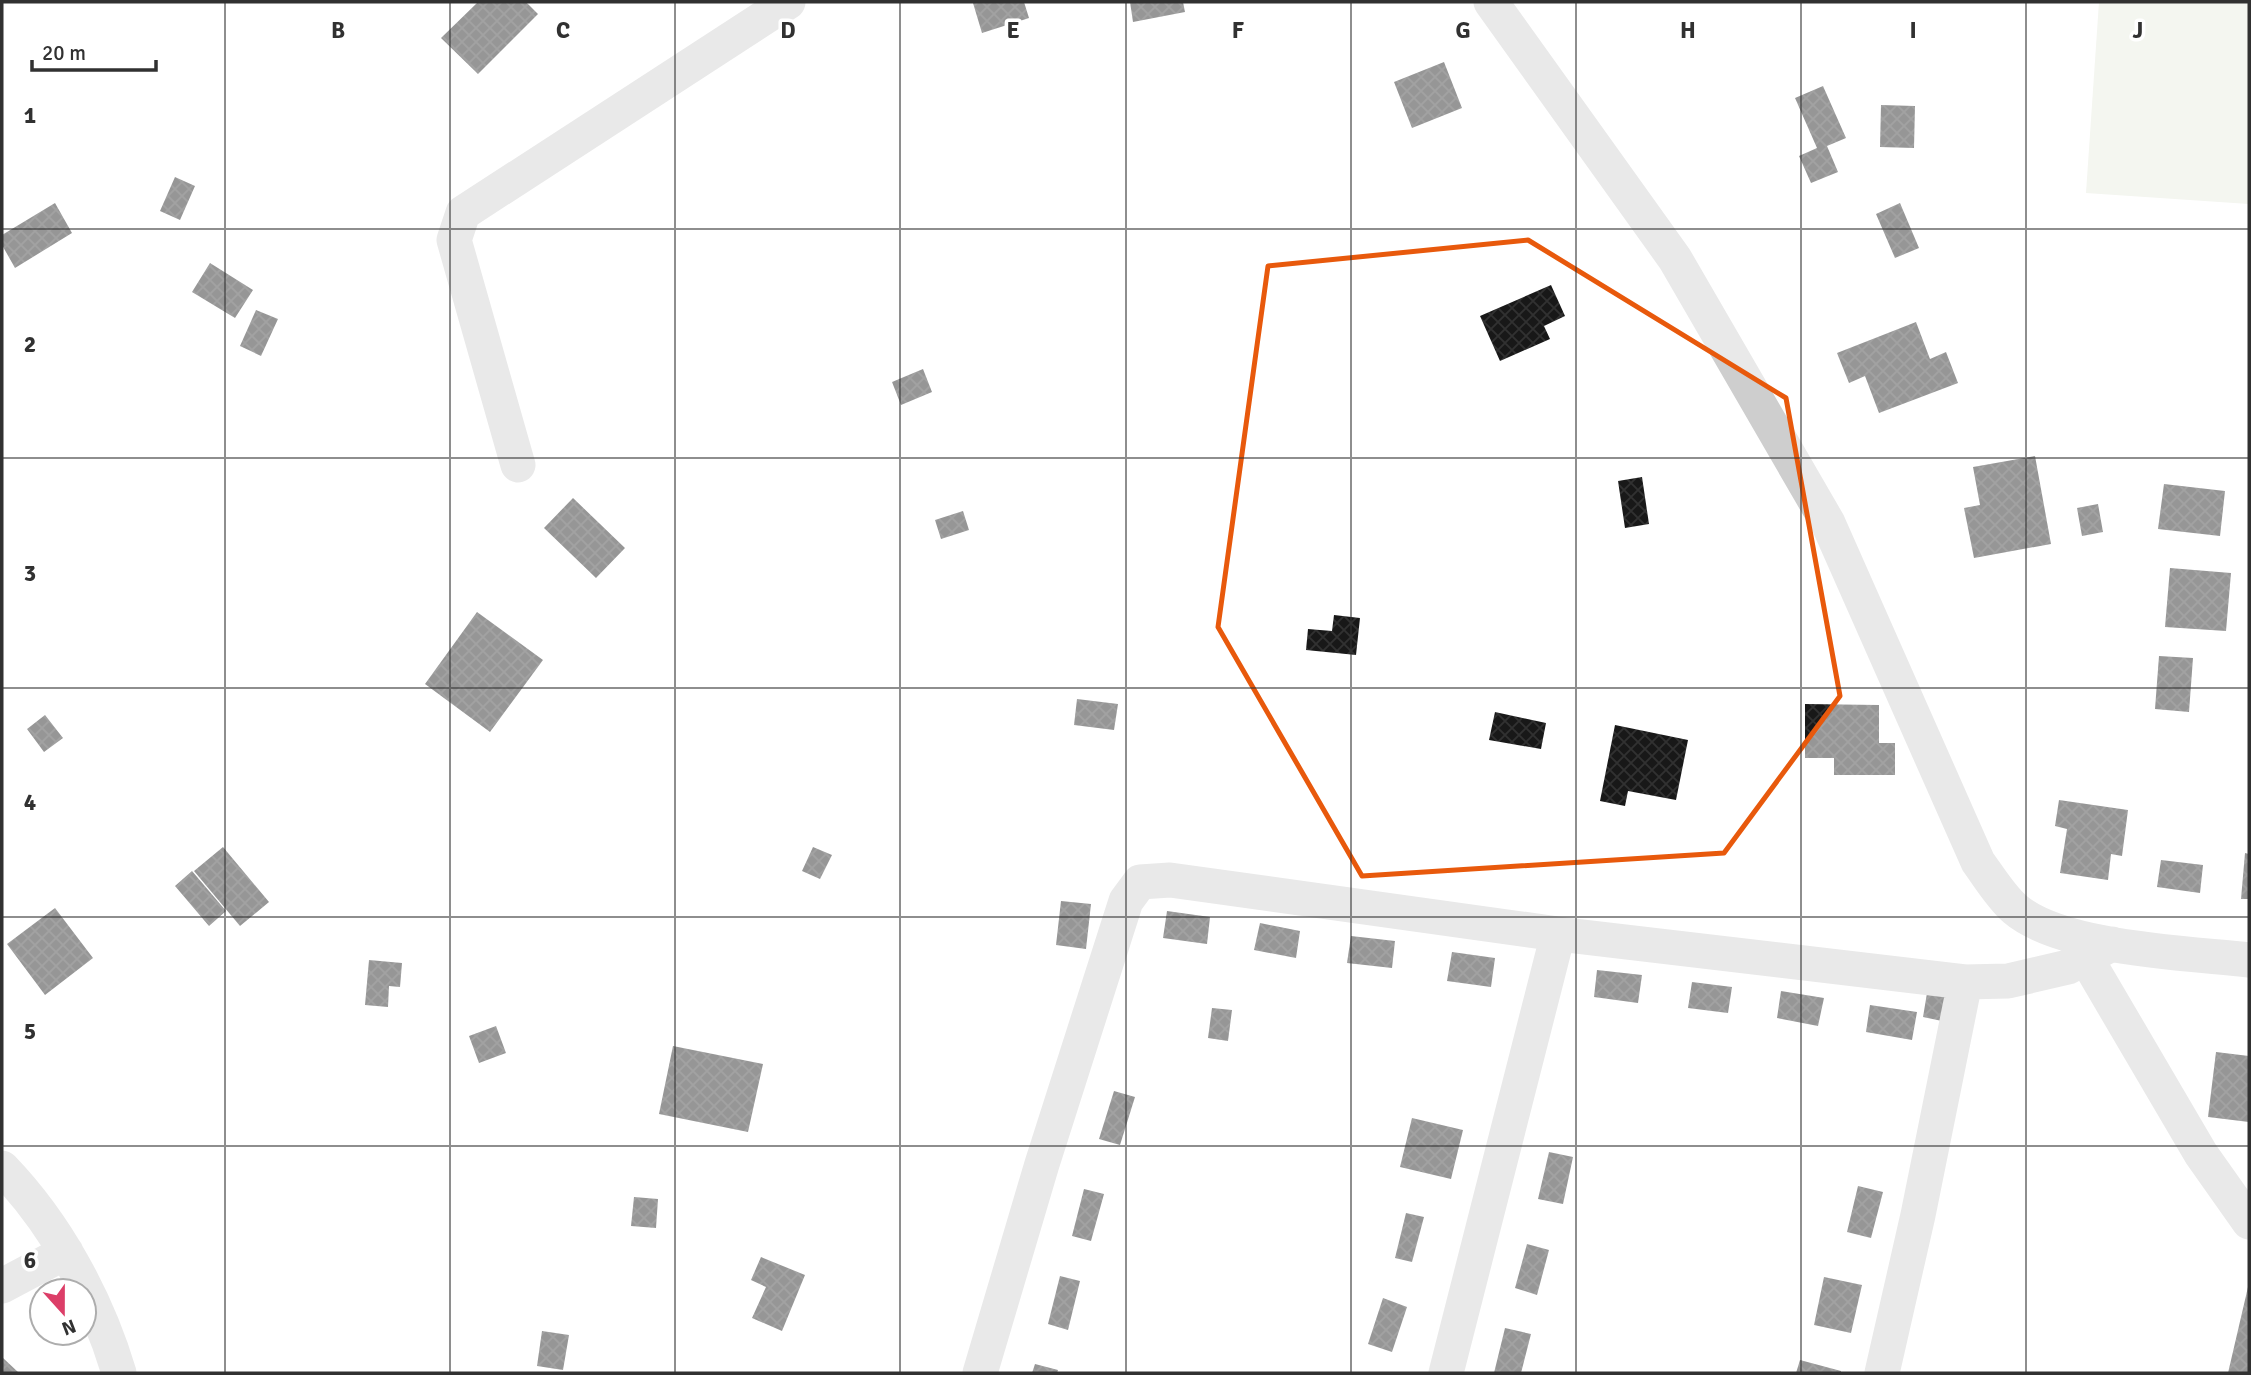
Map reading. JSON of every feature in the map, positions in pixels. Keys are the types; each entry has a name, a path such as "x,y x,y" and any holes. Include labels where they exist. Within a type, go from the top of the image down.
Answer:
{"street":[{"path":"518,465 454,240 463,214 788,2"},
{"path":"1491,2 1675,259 1828,523 1978,862 2015,909 2052,930 2099,951 2249,960"},
{"path":"981,1373 1042,1164 1126,901 1140,883 1170,880 1558,934 1965,982 2008,981 2068,967 2099,951"},
{"path":"1446,1373 1558,934"},
{"path":"2099,951 2201,1154 2249,1222"},
{"path":"1882,1373 1918,1215 1965,982"},
{"path":"2,1168 66,1252 108,1335 119,1373"},
{"path":"2,1286 66,1252"}],"highlighted area":[{"path":"1528,240 1786,398 1840,696 1724,853 1362,876 1218,627 1268,266"}],"shaded area":[{"path":"2099,2 2249,2 2249,204 2086,193"}],"building":[{"path":"478,2 526,2 538,14 478,74 441,38"},
{"path":"1024,2 1029,18 982,33 973,3"},
{"path":"1130,2 1183,2 1185,12 1133,22"},
{"path":"1444,62 1462,108 1412,128 1394,82"},
{"path":"1823,86 1846,138 1827,146 1838,172 1811,183 1799,156 1817,148 1795,98"},
{"path":"1881,105 1915,106 1914,148 1880,147"},
{"path":"175,177 195,186 180,220 160,211"},
{"path":"55,203 72,233 15,268 2,245 2,235"},
{"path":"1900,203 1919,248 1895,258 1876,214"},
{"path":"210,263 253,290 235,318 192,292"},
{"path":"1551,285 1565,316 1544,326 1550,339 1500,361 1480,316"},
{"path":"256,310 278,319 261,356 240,346"},
{"path":"1916,322 1930,359 1946,352 1958,383 1879,413 1865,376 1849,383 1837,353"},
{"path":"923,369 932,392 901,405 892,382"},
{"path":"2035,456 2051,544 1974,558 1964,508 1980,505 1973,467"},
{"path":"1642,477 1649,524 1625,528 1618,481"},
{"path":"2164,484 2225,491 2220,536 2158,529"},
{"path":"573,498 625,548 596,578 544,528"},
{"path":"2098,504 2103,532 2082,536 2077,508"},
{"path":"963,511 969,530 941,539 935,520"},
{"path":"2170,568 2231,573 2226,631 2165,627"},
{"path":"477,612 543,660 490,732 425,684"},
{"path":"1334,615 1360,618 1356,655 1306,650 1308,629 1332,631"},
{"path":"2159,656 2193,658 2189,712 2155,709"},
{"path":"1077,699 1118,704 1114,730 1074,725"},
{"path":"1805,704 1879,705 1879,743 1895,743 1895,775 1834,775 1834,758 1805,758"},
{"path":"1495,712 1546,723 1541,749 1489,740"},
{"path":"45,715 63,738 44,752 27,729"},
{"path":"1615,725 1688,740 1676,800 1628,791 1625,806 1600,801"},
{"path":"2059,800 2128,810 2122,856 2111,854 2108,880 2060,873 2067,829 2055,826"},
{"path":"223,847 269,902 240,926 194,871"},
{"path":"813,847 832,855 820,879 802,871"},
{"path":"2245,853 2249,854 2249,899 2241,899"},
{"path":"2161,860 2203,865 2200,893 2157,887"},
{"path":"192,871 226,911 209,926 175,886"},
{"path":"1061,901 1091,904 1086,949 1056,945"},
{"path":"55,908 93,958 45,995 7,944"},
{"path":"1167,911 1210,917 1207,944 1163,938"},
{"path":"1260,923 1300,931 1296,958 1254,950"},
{"path":"1351,936 1395,941 1392,968 1347,963"},
{"path":"1452,952 1495,958 1491,987 1447,981"},
{"path":"369,960 402,963 400,987 389,986 388,1007 365,1005"},
{"path":"1597,970 1642,975 1638,1003 1594,997"},
{"path":"1692,982 1732,987 1728,1013 1688,1008"},
{"path":"1781,991 1824,998 1818,1026 1777,1018"},
{"path":"1927,993 1946,997 1942,1021 1923,1017"},
{"path":"1870,1005 1917,1012 1912,1040 1866,1032"},
{"path":"1212,1008 1232,1010 1228,1041 1208,1038"},
{"path":"496,1026 506,1053 479,1063 469,1036"},
{"path":"673,1046 763,1064 748,1132 659,1114"},
{"path":"2216,1052 2249,1056 2249,1122 2208,1117"},
{"path":"1114,1091 1135,1097 1120,1145 1099,1139"},
{"path":"1412,1118 1463,1130 1451,1179 1400,1167"},
{"path":"1549,1152 1573,1157 1563,1204 1538,1199"},
{"path":"1858,1186 1883,1192 1871,1238 1847,1232"},
{"path":"1084,1189 1104,1194 1091,1241 1072,1236"},
{"path":"634,1197 658,1199 656,1228 631,1226"},
{"path":"1406,1213 1424,1217 1412,1262 1395,1258"},
{"path":"1527,1244 1549,1250 1537,1295 1515,1288"},
{"path":"761,1257 805,1275 782,1331 752,1318 766,1287 751,1280"},
{"path":"1060,1276 1080,1281 1068,1330 1048,1324"},
{"path":"1824,1277 1862,1285 1851,1333 1814,1325"},
{"path":"2248,1287 2249,1373 2228,1373"},
{"path":"1383,1298 1407,1307 1392,1352 1368,1344"},
{"path":"1505,1328 1531,1334 1521,1373 1494,1373"},
{"path":"542,1331 569,1335 563,1370 537,1366"},
{"path":"2,1357 19,1373 2,1373"},
{"path":"1800,1360 1841,1371 1841,1373 1796,1373"},
{"path":"1035,1364 1058,1370 1057,1373 1032,1373"}]}
